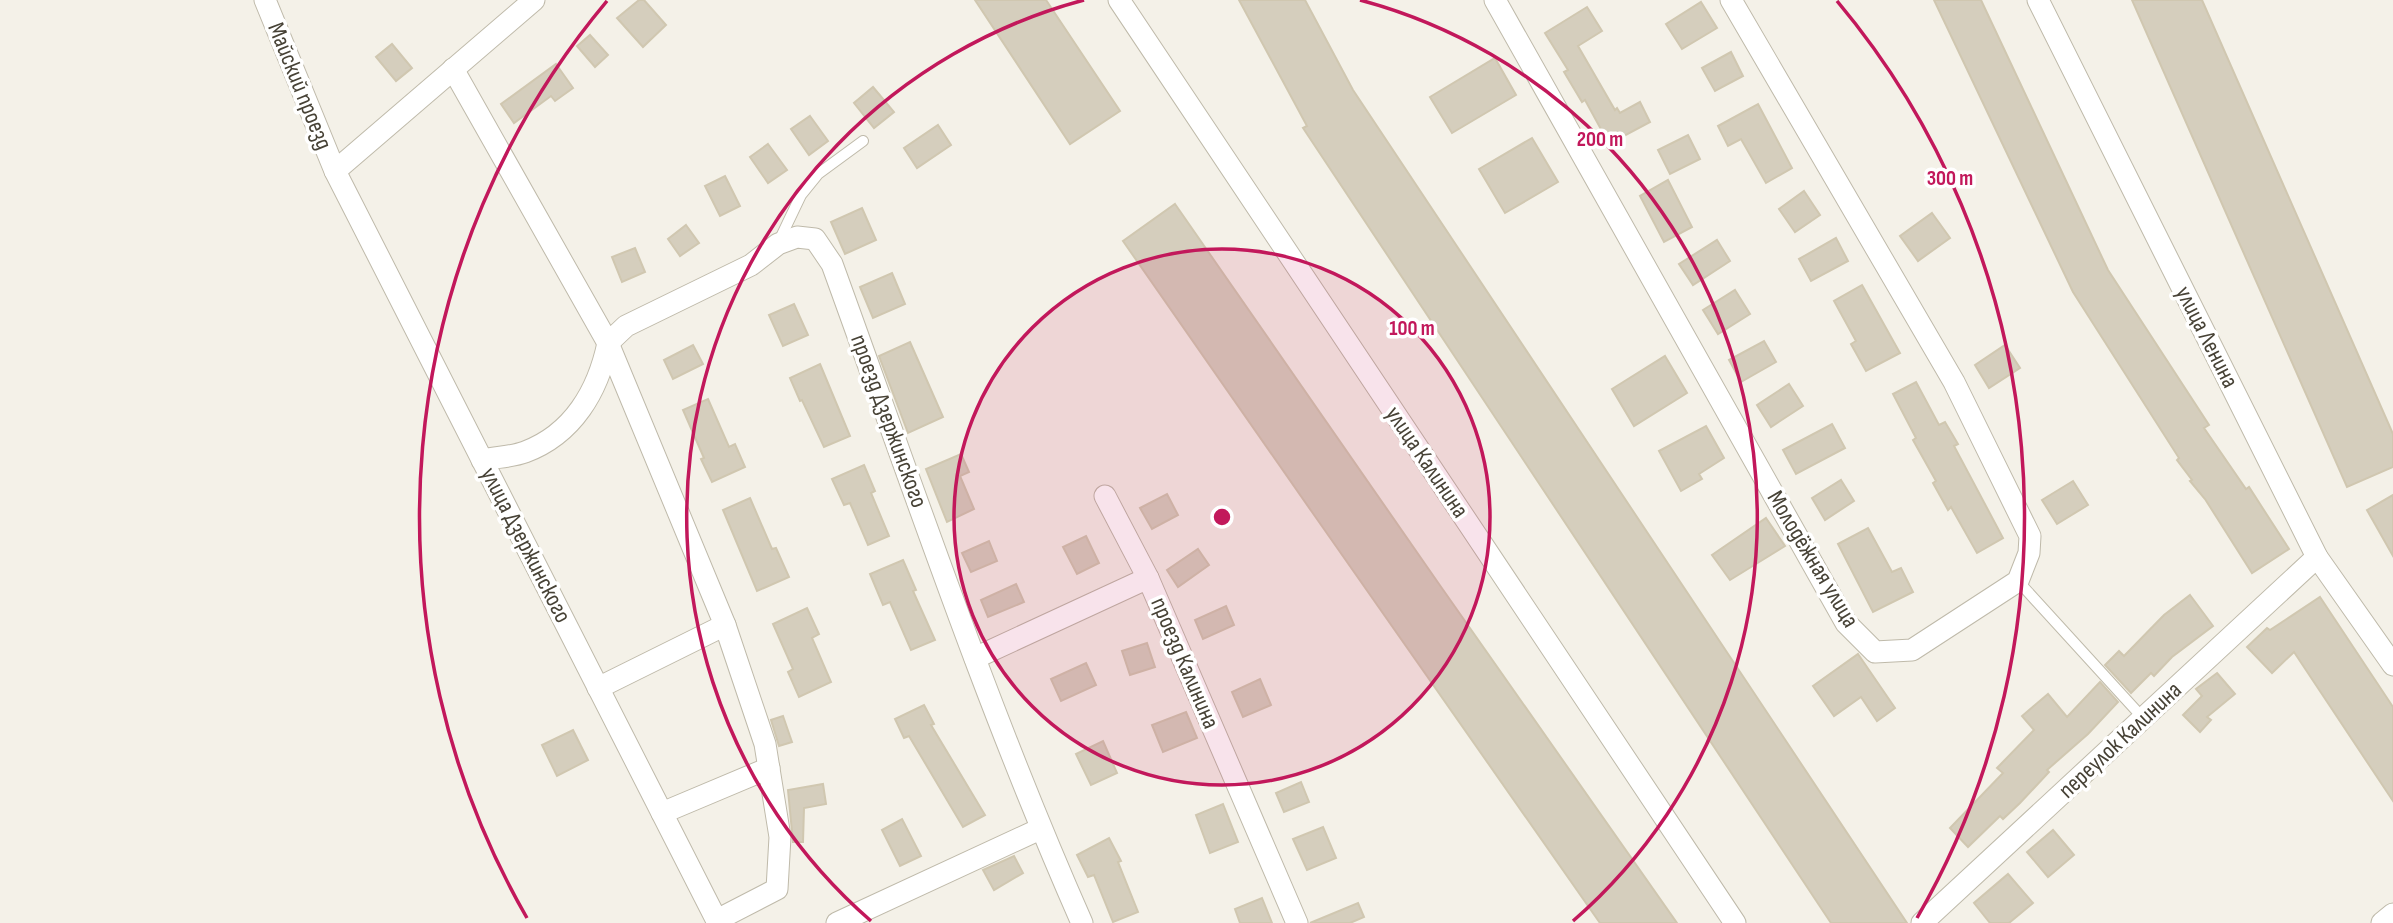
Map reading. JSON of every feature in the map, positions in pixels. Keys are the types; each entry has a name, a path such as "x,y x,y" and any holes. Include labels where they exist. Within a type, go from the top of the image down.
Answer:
{"street":[{"name":"Майский проезд","path":"265,0 335,171"},
{"path":"335,171 534,0"},
{"name":"улица Калинина","path":"1119,0 1735,923"},
{"name":"Молодёжная улица","path":"1495,0 1846,623 1875,652 1912,650 2018,581"},
{"path":"1731,0 1954,382 2030,536 2029,553 2018,581"},
{"name":"улица Ленина","path":"2038,0 2317,556 2393,665"},
{"path":"453,69 608,343 725,625 598,688"},
{"name":"улица Дзержинского","path":"335,171 717,921 778,889 780,837 765,744 725,625"},
{"name":"проезд Дзержинского","path":"608,343 626,326 751,265 778,244 797,237 816,239 832,264 1040,829 1082,923"},
{"path":"482,460 524,452 553,438 577,417 591,395 603,366 608,343"},
{"path":"1105,495 1148,578"},
{"name":"переулок Калинина","path":"1922,923 2317,556"},
{"name":"проезд Калинина","path":"975,657 1148,578 1297,923"},
{"path":"662,813 769,768"},
{"path":"837,923 1040,829"},
{"path":"2382,923 2393,914"}],"lane":[{"path":"778,244 801,195 818,174 863,141"},
{"path":"2018,581 2143,718"}],"building":[{"path":"639,0 644,0 666,25 643,47 617,18"},
{"path":"975,0 1046,0 1120,111 1070,144"},
{"path":"1239,0 1305,0 1353,90 1907,923 1831,923 1303,128 1307,126"},
{"path":"1934,0 1981,0 2108,270 2209,425 2204,428 2246,489 2249,487 2289,549 2252,573 2205,499 2190,481 2192,480 2177,460 2179,458 2073,292"},
{"path":"2132,0 2202,0 2393,434 2393,467 2347,487"},
{"path":"1701,2 1717,28 1682,49 1666,24"},
{"path":"1587,7 1602,31 1578,46 1615,110 1617,108 1620,113 1640,102 1650,122 1609,144 1585,100 1582,102 1564,72 1568,70 1545,33"},
{"path":"590,35 608,55 595,67 577,46"},
{"path":"392,44 412,68 396,81 376,57"},
{"path":"1731,52 1743,76 1715,91 1702,68"},
{"path":"1495,58 1516,95 1452,133 1430,97"},
{"path":"556,64 573,88 555,101 551,96 514,123 501,104"},
{"path":"873,87 894,112 874,128 854,103"},
{"path":"1758,104 1792,168 1766,183 1741,139 1728,146 1718,126"},
{"path":"810,116 828,141 809,155 791,129"},
{"path":"938,125 951,145 917,168 904,148"},
{"path":"1688,135 1700,159 1670,174 1658,150"},
{"path":"1532,138 1558,182 1505,213 1479,169"},
{"path":"768,144 787,170 768,183 750,157"},
{"path":"725,176 740,206 720,216 705,186"},
{"path":"1668,180 1692,227 1664,242 1640,196"},
{"path":"1804,191 1820,215 1795,232 1779,209"},
{"path":"1175,204 1677,923 1600,923 1312,512 1123,241"},
{"path":"862,208 876,240 845,254 831,222"},
{"path":"1932,213 1950,238 1918,261 1900,236"},
{"path":"686,225 699,243 680,256 668,239"},
{"path":"1836,238 1848,261 1811,281 1799,259"},
{"path":"1717,240 1730,261 1693,285 1679,264"},
{"path":"635,248 645,272 622,282 612,257"},
{"path":"892,273 905,304 873,318 860,287"},
{"path":"1862,285 1900,353 1866,371 1851,344 1856,341 1834,301"},
{"path":"1735,290 1750,314 1718,334 1703,310"},
{"path":"794,304 808,335 783,346 769,315"},
{"path":"1764,341 1776,362 1741,382 1729,360"},
{"path":"910,342 943,417 908,433 879,356"},
{"path":"693,345 703,364 673,379 664,360"},
{"path":"2005,345 2020,368 1989,388 1975,365"},
{"path":"1665,356 1687,393 1634,426 1612,389"},
{"path":"820,364 850,436 824,447 790,378"},
{"path":"1916,382 1939,425 1945,422 1958,444 1954,446 2003,538 1977,553 1951,507 1948,510 1933,483 1936,481 1913,440 1916,438 1893,394"},
{"path":"1789,384 1803,406 1771,427 1757,405"},
{"path":"708,399 729,447 735,444 745,467 712,482 683,410"},
{"path":"1832,424 1845,448 1796,474 1783,450"},
{"path":"1706,426 1724,458 1699,474 1702,479 1681,491 1659,451"},
{"path":"961,454 969,472 960,476 974,509 947,522 926,469"},
{"path":"864,465 875,491 871,493 889,536 868,545 850,503 844,505 832,479"},
{"path":"1841,480 1854,501 1825,520 1812,498"},
{"path":"2073,481 2088,505 2057,524 2042,500"},
{"path":"1167,494 1178,515 1152,529 1140,508"},
{"path":"2393,495 2393,556 2367,510"},
{"path":"750,498 772,549 776,548 789,577 757,591 723,510"},
{"path":"1766,518 1785,546 1730,580 1712,555"},
{"path":"1868,528 1892,572 1901,568 1913,592 1873,612 1838,544"},
{"path":"1086,536 1099,563 1077,574 1063,547"},
{"path":"989,541 997,561 971,572 962,553"},
{"path":"1198,549 1209,565 1178,587 1167,570"},
{"path":"903,560 916,590 913,591 935,640 911,650 890,602 883,605 870,574"},
{"path":"1016,584 1024,602 988,617 981,600"},
{"path":"2190,595 2213,626 2172,657 2154,676 2151,673 2131,693 2105,665 2119,651 2124,656 2164,615"},
{"path":"2320,597 2393,707 2393,801 2294,652 2272,673 2247,647 2267,628 2270,630"},
{"path":"1226,606 1234,625 1203,639 1195,620"},
{"path":"807,608 819,634 812,638 831,682 799,697 788,672 793,669 773,624"},
{"path":"1147,643 1155,667 1130,675 1122,651"},
{"path":"1858,654 1895,708 1877,721 1861,697 1834,716 1813,686"},
{"path":"1086,663 1096,685 1061,701 1051,679"},
{"path":"2217,673 2235,694 2207,717 2211,720 2200,732 2183,715 2202,696 2196,689"},
{"path":"1260,679 1271,705 1243,717 1232,692"},
{"path":"2100,682 2118,702 2088,734 2047,770 2049,772 2020,803 2003,819 2000,816 1968,847 1950,828 2003,773 1997,768 2034,730 2022,716 2048,694 2067,717"},
{"path":"924,705 934,724 931,725 985,815 963,827 909,736 904,738 895,719"},
{"path":"1186,712 1197,738 1163,752 1152,725"},
{"path":"783,716 792,742 779,746 771,720"},
{"path":"573,730 588,760 557,776 542,745"},
{"path":"1103,741 1117,773 1091,785 1076,754"},
{"path":"1301,782 1309,802 1284,812 1276,793"},
{"path":"823,784 826,804 804,808 803,842 793,842 788,790"},
{"path":"1223,804 1238,842 1210,853 1196,815"},
{"path":"902,819 921,856 900,866 882,830"},
{"path":"1323,827 1336,858 1307,870 1293,839"},
{"path":"2053,830 2074,855 2048,877 2027,852"},
{"path":"1109,838 1121,861 1118,862 1138,912 1113,922 1094,875 1088,877 1077,855"},
{"path":"1014,856 1023,873 994,890 983,870"},
{"path":"2008,874 2033,903 2009,923 1990,923 1974,903"},
{"path":"1262,898 1272,923 1240,923 1235,909"},
{"path":"1358,903 1364,917 1350,923 1310,923"}]}
